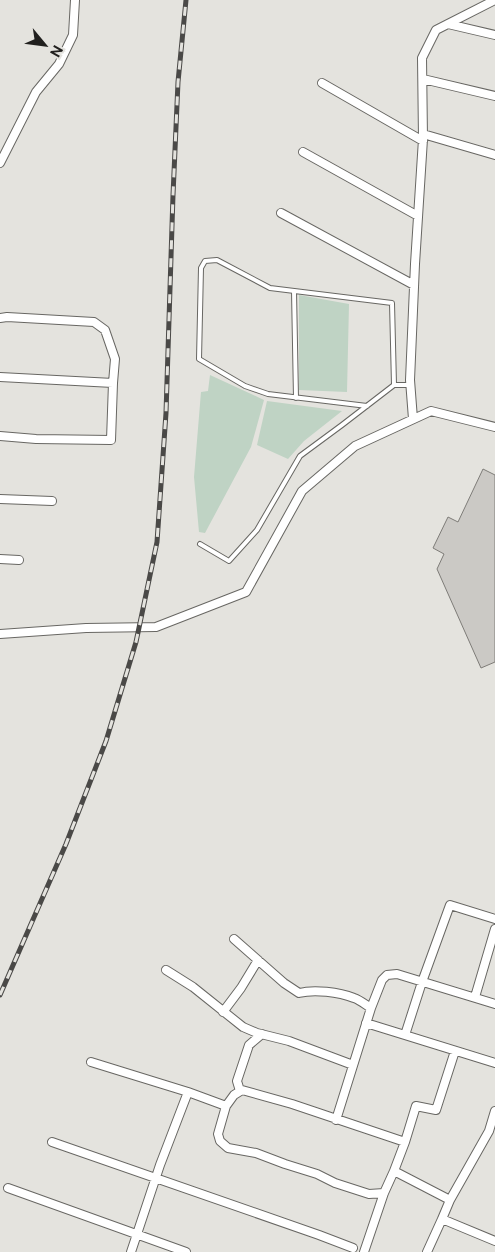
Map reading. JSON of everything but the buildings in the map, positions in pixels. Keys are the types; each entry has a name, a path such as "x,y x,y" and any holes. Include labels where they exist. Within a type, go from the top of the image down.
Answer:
{"street":[{"path":"0,162 36,92 59,64 73,35 75,0"},
{"path":"414,419 410,385 423,138 422,58 436,30 495,0"},
{"path":"448,24 495,36"},
{"path":"423,79 495,96"},
{"path":"322,83 423,138 495,155"},
{"path":"303,152 418,216"},
{"path":"281,213 414,285"},
{"path":"0,318 94,322 105,330 115,360 111,440 36,439 0,436"},
{"path":"0,377 113,383"},
{"path":"0,634 86,628 156,627 246,592 302,491 355,446 431,411 495,426"},
{"path":"0,499 52,501"},
{"path":"0,559 19,560"},
{"path":"405,1035 450,904 495,919"},
{"path":"475,997 495,930"},
{"path":"234,939 284,984 298,992 329,992 354,998 371,1008"},
{"path":"223,1012 241,988 258,960"},
{"path":"166,970 193,987 244,1028 353,1065"},
{"path":"336,1120 371,1008 382,980 387,974 397,974 495,1004"},
{"path":"366,1023 495,1063"},
{"path":"240,1091 237,1081 249,1044 262,1034"},
{"path":"52,1142 319,1234 352,1250 364,1252 384,1193 405,1142 416,1106 436,1110 455,1051"},
{"path":"91,1062 188,1092 226,1106"},
{"path":"384,1193 368,1194 256,1153 228,1148 220,1141 218,1134 226,1106 234,1095 242,1090 292,1104 405,1142"},
{"path":"131,1252 188,1092"},
{"path":"427,1252 450,1200 489,1131 495,1111"},
{"path":"394,1171 450,1200"},
{"path":"8,1188 186,1252"},
{"path":"442,1219 495,1240"}],"lane":[{"path":"367,406 268,394 245,386 199,359 201,268 205,262 217,260 270,288 392,303 394,385"},
{"path":"294,291 296,398"},
{"path":"200,544 229,560 257,530 300,456 394,385 410,385"}],"green space":[{"path":"299,295 349,304 347,392 299,390"},
{"path":"210,375 264,400 251,447 205,533 199,532 194,477 201,392 208,391"},
{"path":"267,401 342,411 304,441 288,459 257,445"}],"railway":[{"path":"0,995 66,844 106,741 136,642 157,542 166,413 178,82 186,0"}]}
